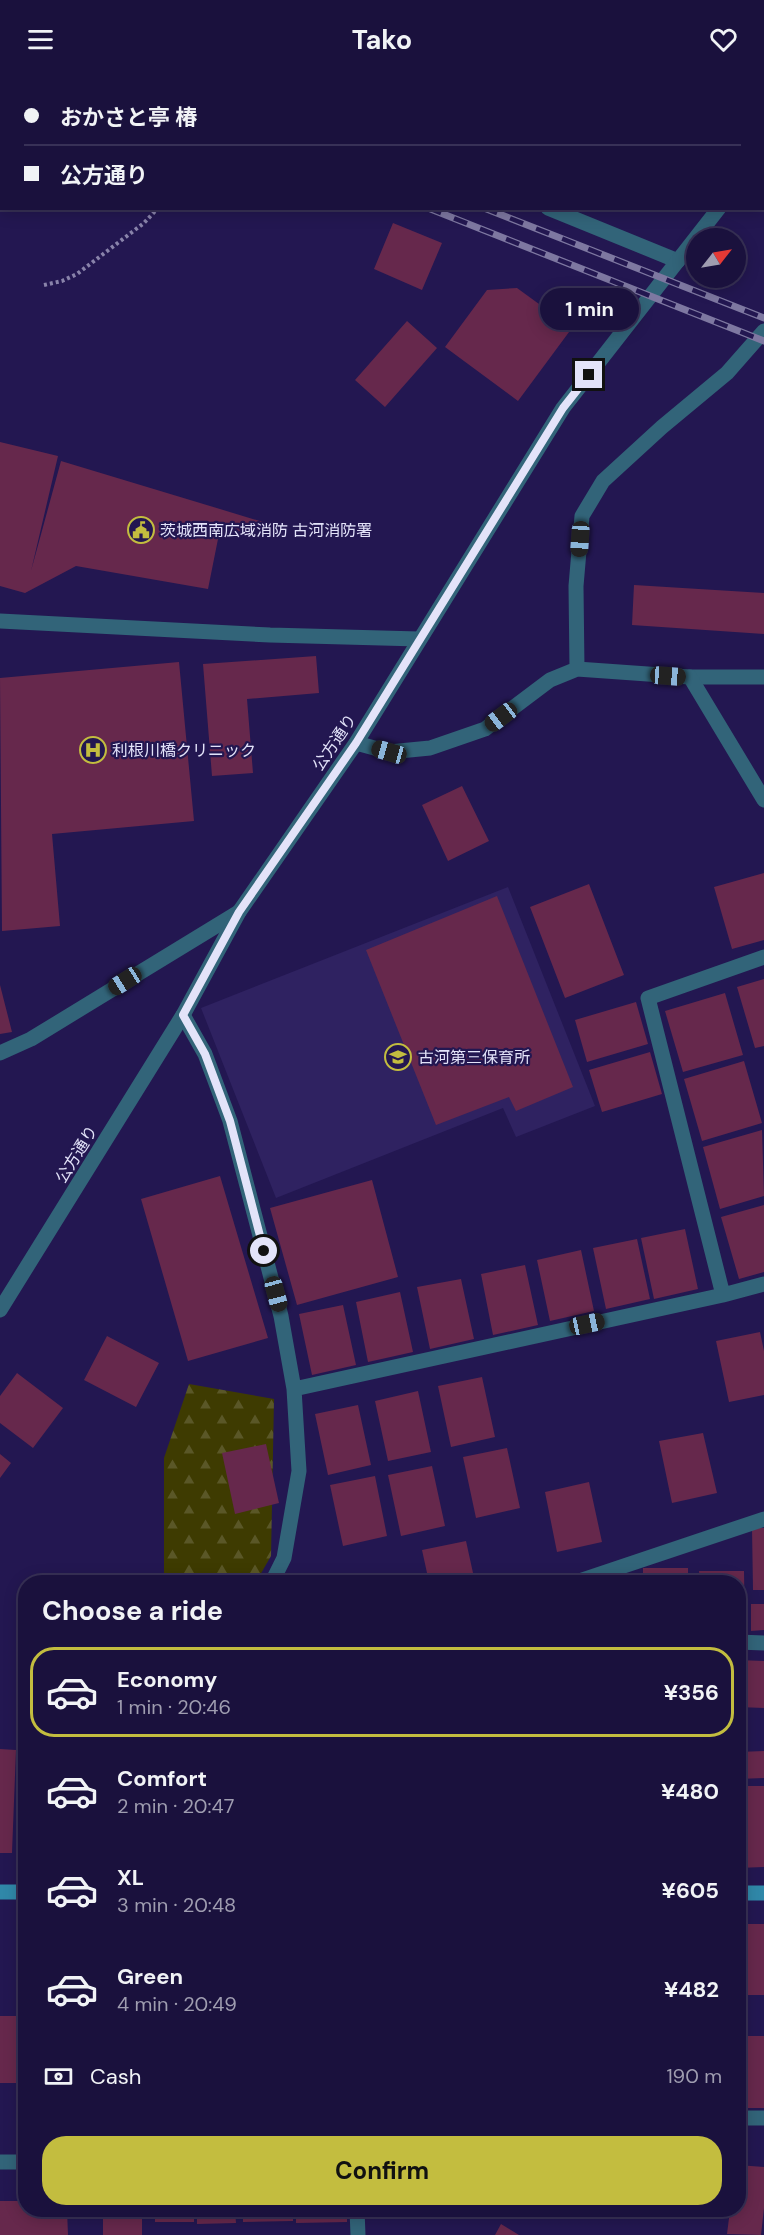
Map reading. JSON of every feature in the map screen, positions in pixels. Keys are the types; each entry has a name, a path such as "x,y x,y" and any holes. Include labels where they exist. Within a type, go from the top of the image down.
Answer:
{"main road":[{"path":"0,1892 18,1892"},
{"path":"746,1893 764,1893"}],"street":[{"path":"553,210 678,261"},
{"name":"公方通り","path":"0,1311 183,1015 239,912 356,743 563,408 717,210"},
{"path":"577,669 576,586 582,516 603,481 662,427 727,373 764,331"},
{"path":"0,621 419,639"},
{"path":"356,743 389,752 430,748 485,729 550,680 577,669 690,677 764,677"},
{"path":"690,677 764,800"},
{"path":"0,1053 31,1039 239,912"},
{"path":"723,1295 648,998 764,957"},
{"path":"183,1015 205,1054 230,1121 281,1316 294,1389 299,1471 284,1558 276,1575"},
{"path":"294,1389 764,1284"},
{"path":"597,1575 764,1519"},
{"path":"746,1642 764,1643"},
{"path":"746,2118 764,2118"},
{"path":"0,2162 18,2162"},
{"path":"357,2217 358,2235"}],"path":[{"path":"44,285 62,281 77,274 144,223 156,210"}],"shaded area":[{"name":"古河第三保育所","path":"508,887 595,1106 516,1137 503,1108 276,1198 201,1008"}],"green space":[{"path":"189,1384 274,1399 271,1556 260,1575 164,1575 164,1458"}],"building":[{"path":"393,223 442,243 422,290 374,269"},
{"path":"517,288 572,328 518,401 445,347 487,290"},
{"path":"407,321 437,348 385,407 355,380"},
{"name":"茨城西南広域消防 古河消防署","path":"0,442 58,456 31,571 61,461 263,522 218,539 208,589 76,566 25,593 0,586"},
{"path":"634,585 764,593 764,634 632,625"},
{"path":"316,656 319,693 247,699 253,773 212,776 203,664"},
{"name":"利根川橋クリニック","path":"179,662 194,821 52,834 60,926 2,931 0,678"},
{"path":"462,786 489,841 448,861 422,805"},
{"path":"764,873 764,940 732,949 714,887"},
{"path":"589,884 624,975 565,998 530,907"},
{"path":"497,896 573,1087 516,1111 509,1097 436,1125 366,950"},
{"path":"764,979 764,1046 755,1048 737,987"},
{"path":"0,985 12,1032 0,1034"},
{"path":"725,993 743,1055 683,1072 665,1011"},
{"path":"636,1002 648,1044 587,1062 575,1020"},
{"path":"650,1052 662,1094 602,1112 589,1070"},
{"path":"744,1061 762,1123 702,1141 684,1079"},
{"path":"762,1130 764,1196 720,1209 703,1147"},
{"path":"220,1176 268,1338 188,1361 141,1199"},
{"path":"372,1180 398,1277 297,1305 270,1208"},
{"path":"764,1205 764,1272 739,1279 721,1217"},
{"path":"685,1229 698,1289 654,1299 641,1238"},
{"path":"637,1239 650,1299 606,1309 593,1248"},
{"path":"581,1250 594,1311 550,1321 537,1260"},
{"path":"525,1265 538,1325 493,1335 481,1274"},
{"path":"461,1279 474,1339 430,1349 417,1287"},
{"path":"400,1292 413,1352 368,1362 356,1302"},
{"path":"343,1305 356,1365 312,1375 299,1314"},
{"path":"760,1332 764,1351 764,1395 729,1402 716,1341"},
{"path":"107,1336 159,1363 136,1407 84,1380"},
{"path":"17,1373 63,1408 33,1448 0,1423 0,1396"},
{"path":"482,1377 495,1437 451,1447 438,1386"},
{"path":"418,1391 431,1452 388,1461 375,1401"},
{"path":"358,1405 371,1465 328,1475 315,1414"},
{"path":"703,1433 717,1493 672,1503 659,1441"},
{"path":"266,1444 279,1503 235,1514 222,1453"},
{"path":"507,1448 520,1508 476,1518 463,1457"},
{"path":"0,1454 11,1463 0,1478"},
{"path":"432,1466 445,1526 401,1536 388,1475"},
{"path":"375,1476 387,1536 343,1546 330,1485"},
{"path":"589,1482 602,1542 557,1552 545,1492"},
{"path":"752,1528 764,1528 764,1590 753,1590"},
{"path":"466,1541 473,1575 427,1575 422,1550"},
{"path":"643,1568 688,1568 688,1575 643,1575"},
{"path":"699,1571 744,1571 744,1575 699,1575"},
{"path":"751,1604 764,1604 764,1630 751,1631"},
{"path":"746,1660 764,1661 764,1708 746,1707"},
{"path":"0,1749 16,1750 12,1853 0,1853"},
{"path":"764,1751 764,1778 746,1779 746,1752"},
{"path":"746,1786 764,1786 764,1867 746,1868"},
{"path":"746,1924 764,1924 764,1995 746,1995"},
{"path":"0,2016 18,2016 18,2083 0,2083"},
{"path":"746,2036 764,2036 764,2108 746,2108"},
{"path":"746,2166 764,2167 764,2208 761,2235 727,2234 729,2217 746,2217"},
{"path":"0,2201 18,2201 18,2217 67,2217 68,2235 0,2235"},
{"path":"103,2217 142,2217 142,2235 103,2235"},
{"path":"155,2217 194,2217 194,2222 155,2222"},
{"path":"197,2217 236,2217 236,2223 197,2224"},
{"path":"243,2217 293,2217 293,2221 243,2222"},
{"path":"296,2217 347,2217 347,2222 296,2223"},
{"path":"501,2224 519,2235 495,2235"}],"railway":[{"path":"433,210 764,341"},
{"path":"489,210 764,318"}],"place":[{"name":"茨城西南広域消防 古河消防署","path":"141,530"},
{"name":"利根川橋クリニック","path":"93,750"},
{"name":"古河第三保育所","path":"398,1057"}],"route":[{"path":"264,1251 230,1121 205,1054 183,1015 239,912 356,743 563,408 589,375"}]}
